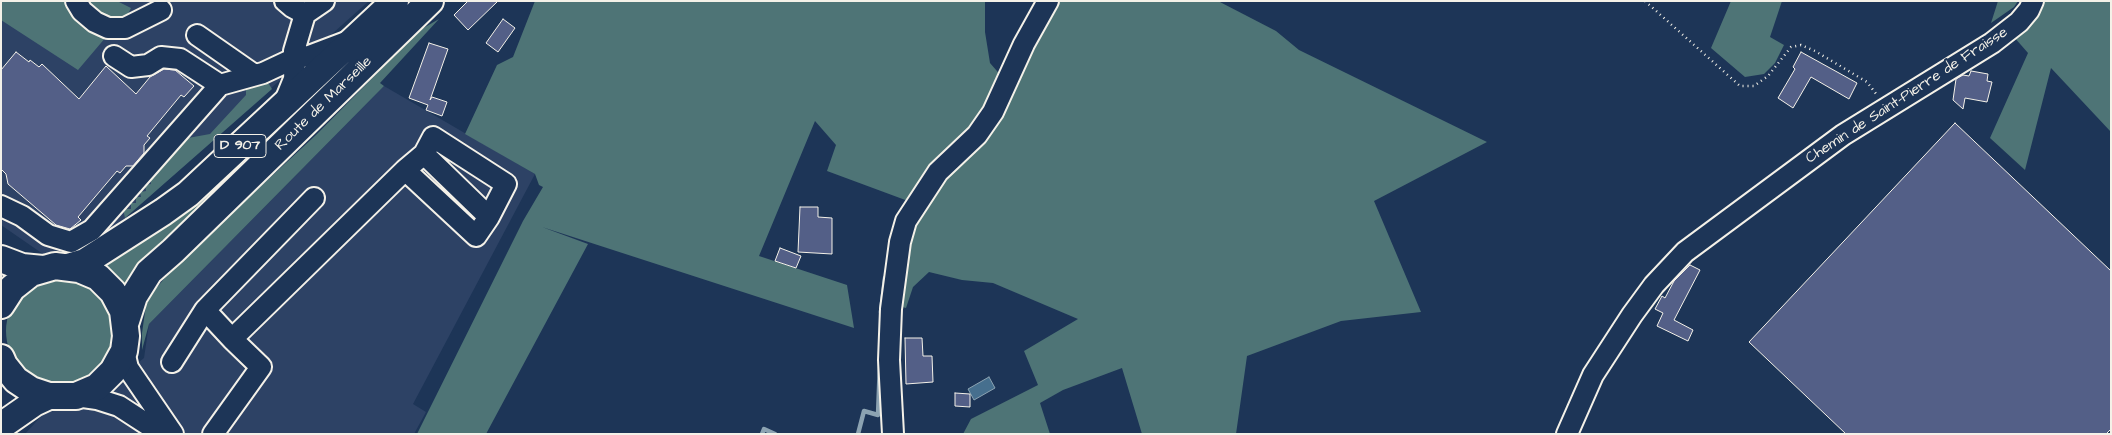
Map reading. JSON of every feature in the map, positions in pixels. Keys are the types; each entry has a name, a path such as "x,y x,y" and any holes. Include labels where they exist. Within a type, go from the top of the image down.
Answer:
{"main road":[{"name":"Route de Marseille","path":"68,266 85,262 188,194 395,1"},
{"name":"Route de Marseille","path":"126,321 134,296 149,272 173,252 430,1"},
{"path":"1,259 22,267 42,269 68,266 88,272 106,284 119,301 126,321 124,350 119,361 106,380 92,389 86,397 49,396 31,390 16,380 1,358"},
{"path":"1,305 12,288 21,280 42,269"},
{"path":"1,426 34,403 49,396"}],"street":[{"path":"76,1 88,17 108,28 126,28 161,10"},
{"path":"285,1 305,14"},
{"path":"283,106 294,79 294,51 305,14 324,1"},
{"path":"893,434 889,360 891,309 900,242 906,221 938,172 977,135 993,112 1024,44 1048,1"},
{"name":"Chemin de Saint-Pierre de Fraisse","path":"1567,434 1593,375 1654,285 1685,252 1843,135 1992,43 2019,22 2029,10 2033,1"},
{"path":"197,35 253,74"},
{"path":"1,206 22,216 48,235 71,242 92,230 220,86 253,74 263,73 295,58 309,56 353,40"},
{"path":"114,56 131,66 148,65 161,57 180,59 220,86"},
{"path":"232,339 405,170 424,154 433,137 506,184 489,217 476,236 405,170"},
{"path":"424,154 489,217"},
{"path":"172,362 205,310 314,198"},
{"path":"205,310 261,367 213,434"},
{"path":"124,350 128,368 173,434"},
{"path":"86,397 128,411 162,434"}],"path":[{"path":"1645,1 1740,86 1754,86 1768,76 1791,47 1801,45 1815,51 1867,82 1886,108"}],"shaded area":[{"path":"1,1 369,1 124,219 93,241 75,250 43,254 1,225"},
{"path":"384,86 535,174 413,404 426,412 414,434 25,434 45,412 81,408 144,358 149,324"},
{"path":"989,377 995,388 974,400 968,389"}],"green space":[{"path":"1,1 66,1 106,37 78,70 1,20"},
{"path":"79,1 117,1 131,8 121,28"},
{"path":"535,1 985,1 985,32 990,63 1003,78 974,125 927,170 908,201 827,171 836,145 815,121 759,256 847,285 854,328 542,227 588,244 486,434 417,434 523,221 543,187 539,185 535,174 465,134 497,65 513,57"},
{"path":"1056,1 1218,1 1276,31 1299,50 1487,142 1374,201 1421,312 1341,321 1247,356 1236,434 1142,434 1122,368 1063,390 1040,403 1050,434 963,434 971,419 1038,385 1024,351 1078,319 993,283 962,280 929,272 913,287 906,308 895,305 916,218"},
{"path":"1731,1 1782,1 1770,37 1784,45 1775,63 1764,74 1745,77 1711,48"},
{"path":"1998,1 2018,1 2014,7 1991,23"},
{"path":"2041,1 2111,1 2111,132 2051,68 2025,170 1990,138 2028,53 2014,37"},
{"path":"439,19 380,83 384,86 149,324 142,350 142,333 146,305 153,292 174,267 317,134 420,30"},
{"path":"267,81 272,89 125,218 123,209 131,209 131,203 136,203 136,197 141,197 140,192 146,191 145,185 151,184 150,179 154,178 176,146 188,138 210,134 246,95 246,84"},
{"path":"242,157 248,163 125,291 99,265"},
{"path":"60,277 70,278 90,286 98,293 105,301 113,321 113,341 105,361 98,369 90,376 70,384 60,385 50,384 30,376 22,369 15,361 7,341 6,331 7,321 15,301 22,293 30,286 50,278"}],"building":[{"path":"468,1 498,1 468,30 454,15"},
{"path":"503,19 515,28 498,52 486,43"},
{"path":"429,43 448,49 430,100 432,97 447,102 442,116 426,110 428,105 409,98"},
{"path":"16,52 39,67 42,64 79,99 106,66 136,94 150,77 164,69 175,70 194,86 184,97 181,95 147,136 150,138 144,145 144,153 133,166 126,166 120,173 117,171 78,217 81,220 70,229 56,225 8,184 6,174 1,169 1,70"},
{"path":"1801,52 1857,83 1849,99 1811,77 1793,108 1778,98 1795,69 1793,67"},
{"path":"1971,71 1988,74 1987,81 1992,82 1987,102 1965,98 1963,109 1953,100 1956,79 1963,75 1969,76"},
{"path":"1955,123 2111,271 2111,429 2106,434 1846,434 1749,342"},
{"path":"800,207 818,207 818,217 832,218 832,254 798,252"},
{"path":"780,248 801,256 796,268 775,261"},
{"path":"1690,265 1700,270 1674,320 1693,330 1688,341 1657,326 1663,313 1655,309 1662,296 1665,298 1674,281"},
{"path":"905,338 922,338 923,356 932,356 933,382 906,384"},
{"path":"955,393 970,394 970,407 955,406"}],"waterway":[{"path":"881,312 885,278"},
{"path":"858,434 864,411 878,415 880,362"},
{"path":"762,434 764,429 775,434"}]}
